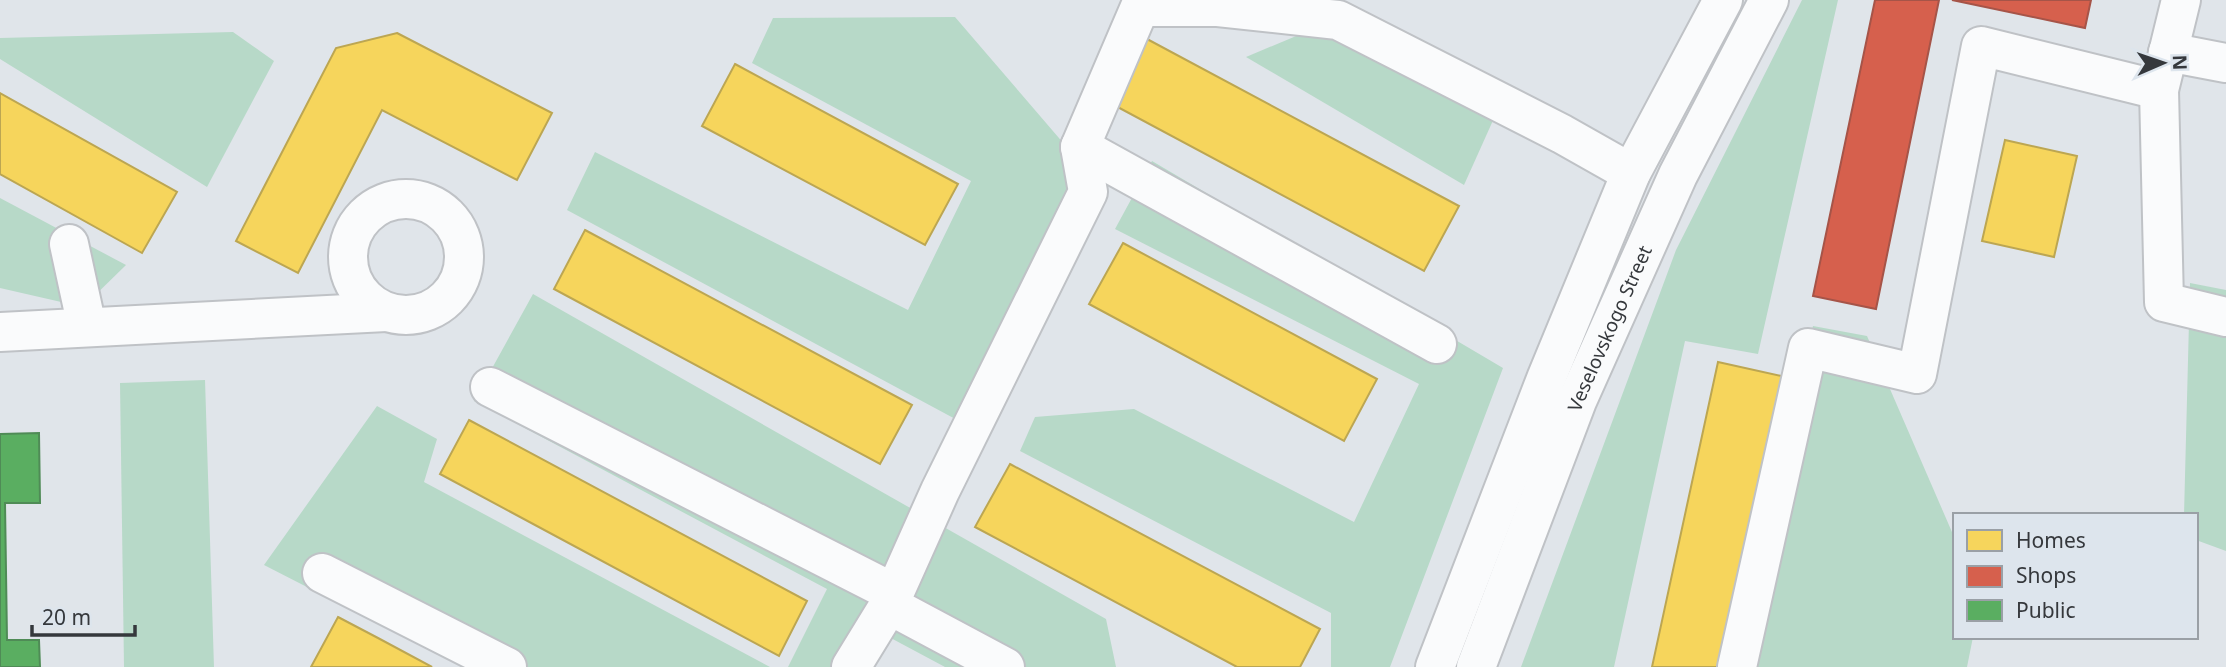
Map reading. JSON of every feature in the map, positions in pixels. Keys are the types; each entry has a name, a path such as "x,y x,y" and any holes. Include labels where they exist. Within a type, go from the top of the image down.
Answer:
{"main road":[{"name":"Veselovskogo Street","path":"1434,667 1546,379 1631,173 1723,0"},
{"name":"Veselovskogo Street","path":"1476,667 1577,401 1678,175 1769,0"},
{"path":"2181,0 2160,90 2164,302 2226,317"},
{"path":"851,667 892,599 940,491 1088,192 1080,147 1140,7 1218,7 1338,20 1562,134 1631,173"},
{"path":"1737,667 1808,348 1917,374 1981,46 2160,90"},
{"path":"2168,52 2226,63"},
{"path":"1080,147 1437,344"},
{"path":"69,244 87,327"},
{"path":"0,332 386,312"},
{"path":"491,387 892,599 1005,667"},
{"path":"322,573 507,667"}],"green space":[{"path":"1802,0 1838,0 1758,354 1685,341 1614,667 1521,667 1676,250"},
{"path":"955,17 1083,166 959,421 567,210 595,152 908,310 971,181 752,63 773,18"},
{"path":"1320,26 1495,116 1464,185 1246,57"},
{"path":"233,32 274,61 207,187 0,59 0,38"},
{"path":"1152,161 1503,368 1390,667 1331,667 1331,613 1020,451 1035,417 1134,409 1354,522 1419,384 1115,229"},
{"path":"0,198 126,265 83,307 0,288"},
{"path":"2190,283 2226,290 2226,551 2198,541 2198,513 2184,513"},
{"path":"533,294 1106,619 1116,667 945,667 887,636 868,667 788,667 827,589 474,401"},
{"path":"1813,326 1867,336 1953,534 1953,639 1973,639 1967,667 1741,667"},
{"path":"205,380 214,667 124,667 120,383"},
{"path":"377,406 437,439 424,482 770,667 463,667 264,565"}],"building: Homes":[{"path":"397,33 552,113 517,180 382,110 298,273 236,241 336,48"},
{"path":"1147,39 1459,206 1424,271 1112,104"},
{"path":"735,64 958,184 925,245 702,126"},
{"path":"0,93 177,192 142,253 0,174"},
{"path":"2005,140 2077,156 2054,257 1982,241"},
{"path":"585,230 912,405 880,464 554,289"},
{"path":"1123,243 1377,379 1344,441 1089,304"},
{"path":"1718,362 1786,377 1723,667 1652,667"},
{"path":"469,420 807,601 779,656 440,474"},
{"path":"1010,464 1320,629 1300,667 1237,667 975,527"},
{"path":"338,617 378,638 432,667 311,667"}],"building: Shops":[{"path":"1875,0 1939,0 1876,309 1813,296"},
{"path":"1952,0 2091,0 2085,28"}],"building: Public":[{"path":"39,433 40,503 5,503 7,640 39,640 40,667 0,667 0,434"}]}
